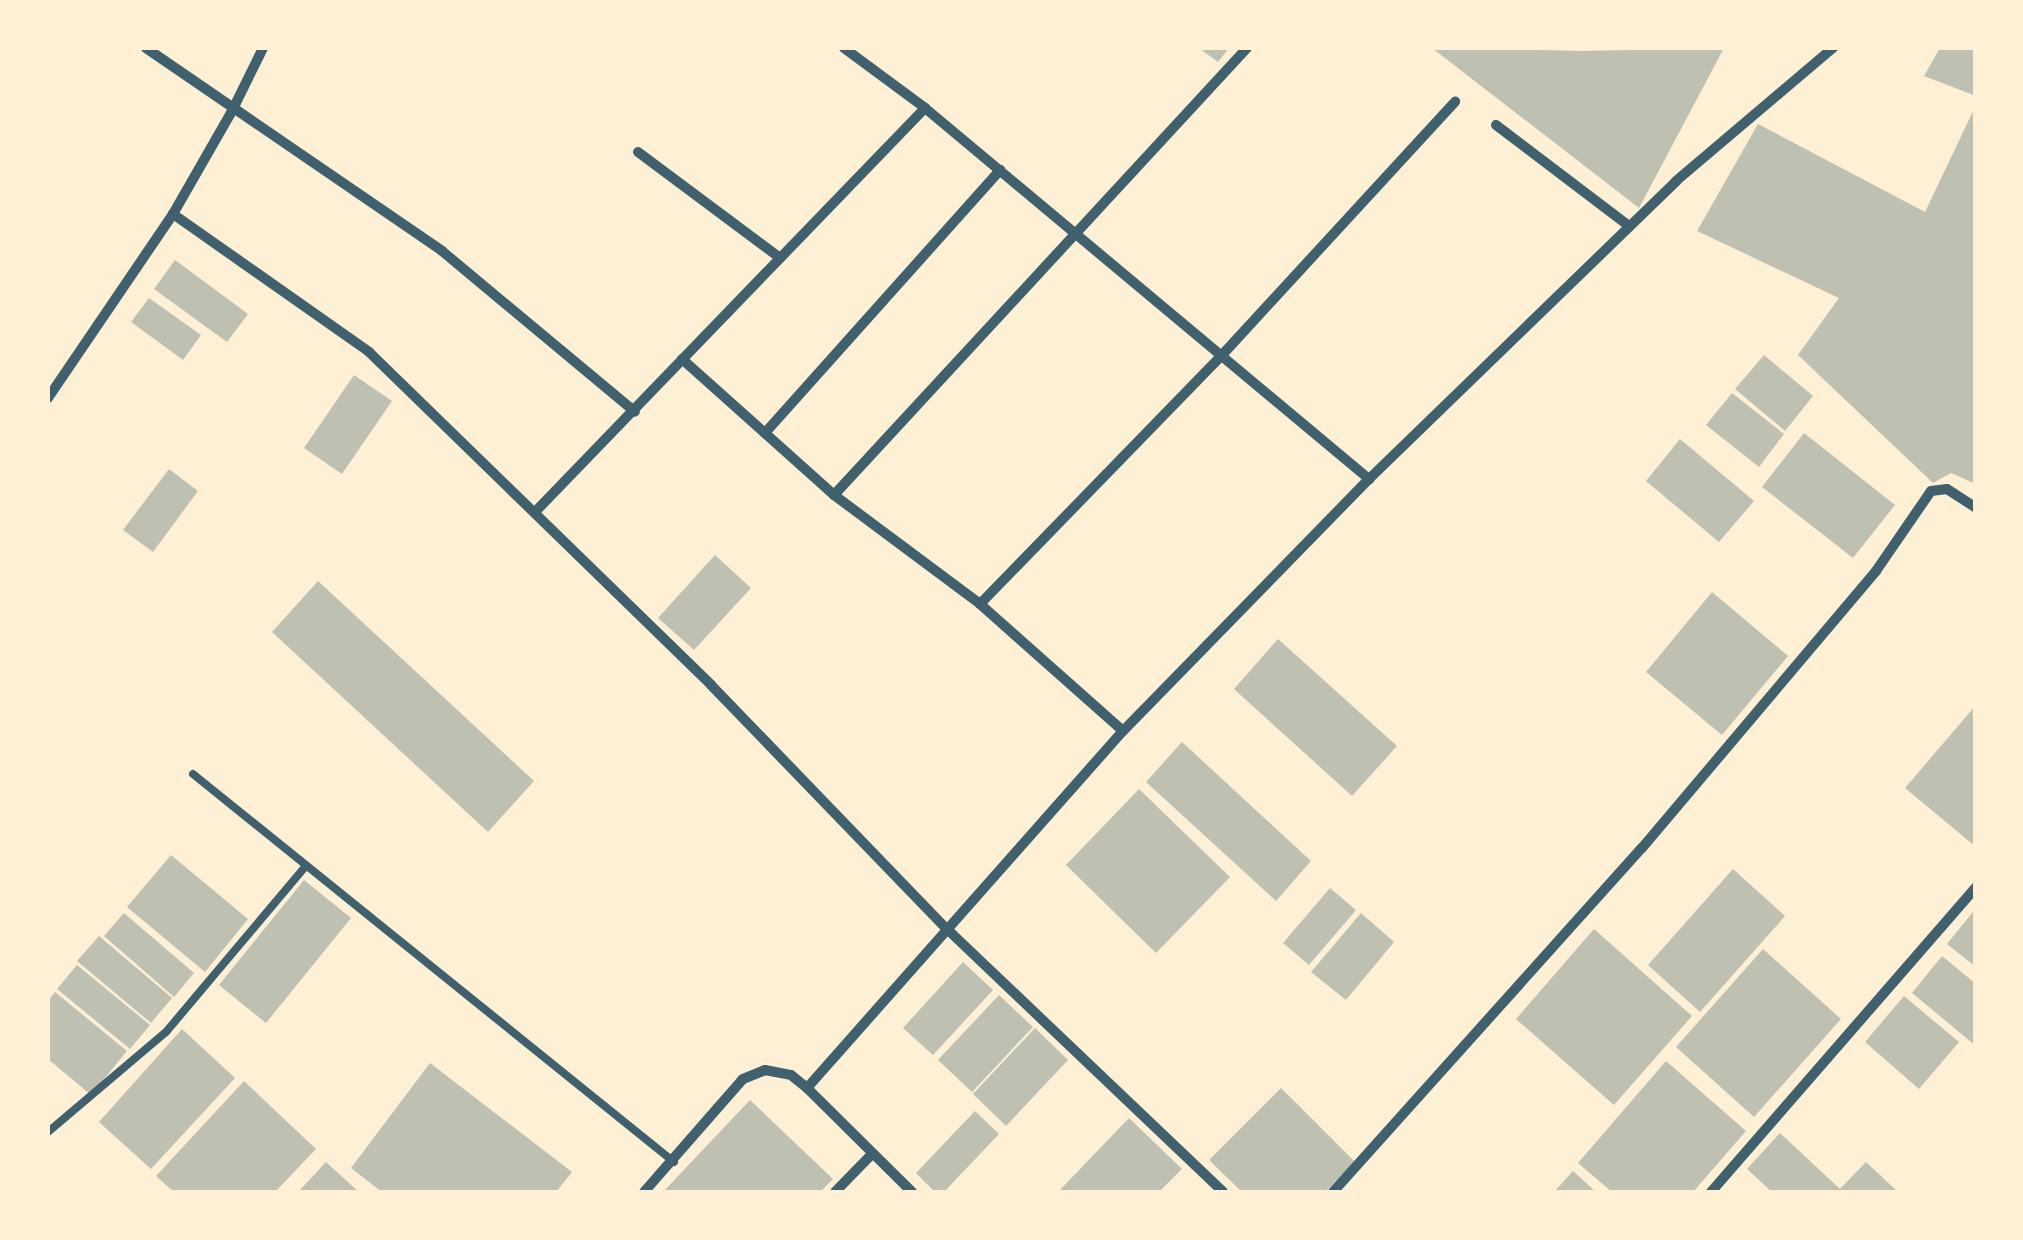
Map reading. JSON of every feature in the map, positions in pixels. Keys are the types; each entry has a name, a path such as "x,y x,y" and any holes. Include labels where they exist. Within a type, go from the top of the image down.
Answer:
{"street":[{"path":"146,48 232,111 442,251 634,412"},
{"path":"48,398 172,214 232,111 262,48"},
{"path":"844,48 926,108 1369,479"},
{"path":"834,495 1247,48"},
{"path":"807,1088 1123,731 1369,479 1629,226 1833,48"},
{"path":"980,604 1223,354 1454,102"},
{"path":"536,512 926,108"},
{"path":"1496,125 1629,226"},
{"path":"638,152 780,258"},
{"path":"765,433 1000,170"},
{"path":"172,214 369,352 536,512 947,929 1223,1192"},
{"path":"682,359 834,495 980,604 1123,731"},
{"path":"1333,1192 1642,848 1876,570 1932,491 1947,489 1976,508"},
{"path":"1711,1192 1976,887"},
{"path":"644,1192 744,1079 764,1070 791,1075 807,1088 912,1192"},
{"path":"834,1192 872,1154"}],"lane":[{"path":"193,774 674,1162"},
{"path":"48,1132 166,1032 305,868"}],"building":[{"path":"1199,48 1229,48 1218,62"},
{"path":"1432,48 1583,51 1724,48 1639,208"},
{"path":"1940,48 1976,48 1976,96 1924,76"},
{"path":"1976,105 1976,484 1951,473 1933,483 1798,355 1839,298 1697,231 1758,124 1925,212"},
{"path":"175,260 248,314 227,342 154,289"},
{"path":"149,298 201,335 183,360 131,322"},
{"path":"1764,355 1813,396 1785,431 1735,389"},
{"path":"354,375 392,401 342,474 304,448"},
{"path":"1732,393 1784,434 1759,467 1706,425"},
{"path":"1804,433 1895,505 1853,558 1762,487"},
{"path":"1680,439 1754,501 1719,542 1646,481"},
{"path":"169,469 198,491 153,552 123,530"},
{"path":"715,555 751,588 694,650 658,618"},
{"path":"318,581 534,781 488,832 272,632"},
{"path":"1712,592 1788,656 1722,735 1646,672"},
{"path":"1278,639 1397,746 1352,796 1234,689"},
{"path":"1976,705 1976,847 1905,788"},
{"path":"1182,742 1311,861 1276,901 1146,782"},
{"path":"1139,789 1230,877 1156,953 1066,865"},
{"path":"171,855 248,919 205,972 127,907"},
{"path":"1733,869 1785,916 1700,1012 1648,965"},
{"path":"304,880 351,918 266,1023 219,985"},
{"path":"1330,888 1356,910 1309,965 1283,943"},
{"path":"1976,908 1976,967 1947,944"},
{"path":"124,913 194,973 174,997 104,936"},
{"path":"1361,913 1394,942 1346,1000 1311,972"},
{"path":"1594,929 1692,1016 1614,1105 1516,1019"},
{"path":"99,936 172,998 151,1023 77,961"},
{"path":"1763,949 1841,1019 1754,1117 1676,1047"},
{"path":"1942,956 1976,984 1976,1046 1912,993"},
{"path":"963,962 993,990 933,1055 903,1028"},
{"path":"77,965 150,1025 130,1049 57,989"},
{"path":"55,992 127,1051 91,1095 48,1059 48,1001"},
{"path":"999,995 1033,1027 972,1092 938,1060"},
{"path":"1904,996 1959,1042 1919,1089 1865,1042"},
{"path":"1035,1028 1068,1060 1006,1126 973,1094"},
{"path":"182,1029 235,1078 151,1169 99,1122"},
{"path":"1666,1061 1746,1131 1693,1192 1612,1192 1578,1163"},
{"path":"430,1063 572,1172 556,1192 382,1192 351,1168"},
{"path":"244,1081 316,1149 275,1192 174,1192 156,1176"},
{"path":"1281,1088 1355,1162 1325,1192 1242,1192 1209,1160"},
{"path":"750,1100 833,1179 820,1192 663,1192"},
{"path":"975,1111 999,1134 944,1192 935,1192 916,1173"},
{"path":"1129,1118 1182,1169 1159,1192 1058,1192"},
{"path":"1780,1133 1840,1189 1866,1162 1898,1192 1772,1192 1747,1169"},
{"path":"326,1162 359,1192 298,1192"},
{"path":"1573,1171 1596,1192 1554,1192"}]}
